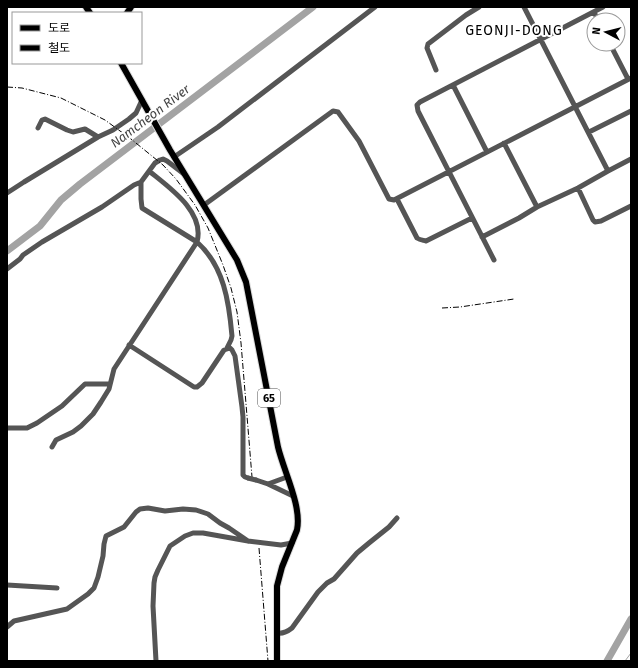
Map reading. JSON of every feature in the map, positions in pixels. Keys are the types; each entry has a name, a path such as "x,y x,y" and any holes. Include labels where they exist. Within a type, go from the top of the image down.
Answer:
{"main road":[{"name":"65","path":"122,64 185,176 204,205 245,276 279,448 298,514 297,530 282,567 277,586 277,661"}],"street":[{"path":"174,157 218,128 375,7"},
{"path":"436,70 427,48 428,44 479,7"},
{"path":"524,7 608,171"},
{"path":"594,12 603,7"},
{"path":"494,260 417,108 420,102 586,16"},
{"path":"204,205 334,111 338,112 359,141 389,199 397,199 629,78 614,52"},
{"path":"453,85 487,152"},
{"path":"7,193 129,119 136,113 142,100"},
{"path":"589,132 631,111"},
{"path":"38,128 42,120 45,119 73,132 85,129 98,137"},
{"path":"504,143 537,207"},
{"path":"129,345 194,387 197,387 202,384 231,340 232,336 224,288 213,262 204,248 197,242 142,208 142,182 155,163 163,159 185,176"},
{"path":"482,237 537,207 578,188 631,160"},
{"path":"52,447 56,440 73,432 81,426 101,402 109,389 114,369 197,242 199,236 198,226 190,209 180,196 150,171"},
{"path":"7,269 23,255 42,242 102,207 134,184 142,182"},
{"path":"578,188 593,220 596,222 631,206"},
{"path":"397,199 417,238 422,240 426,241 472,218"},
{"path":"227,348 230,348 235,356 238,374 243,417 243,475 245,477 268,484 293,496"},
{"path":"7,428 27,428 37,423 62,406 85,384 110,384"},
{"path":"268,484 288,477"},
{"path":"7,627 14,621 67,609 88,594 94,588 98,576 106,536 124,527 140,509 148,508 164,511 183,509 202,512 208,514 248,541"},
{"path":"276,633 281,634 288,631 318,592 327,583 334,579 357,553 389,527 397,518"},
{"path":"156,661 153,606 154,583 158,570 170,546 185,536 193,533 203,533 280,545 292,543"},
{"path":"7,585 57,588"}],"waterway":[{"name":"Namcheon River","path":"7,251 40,226 61,200 80,184 313,7"},
{"path":"607,661 631,619"},
{"path":"625,661 631,653"}],"railway":[{"path":"7,87 22,88 61,98 105,120 163,165 176,179 195,205 208,228 223,265 237,312 252,477"},
{"path":"442,308 460,307 514,299"},
{"path":"259,548 268,661"}],"district":[{"name":"GEONJI-DONG","path":"514,30"}]}
